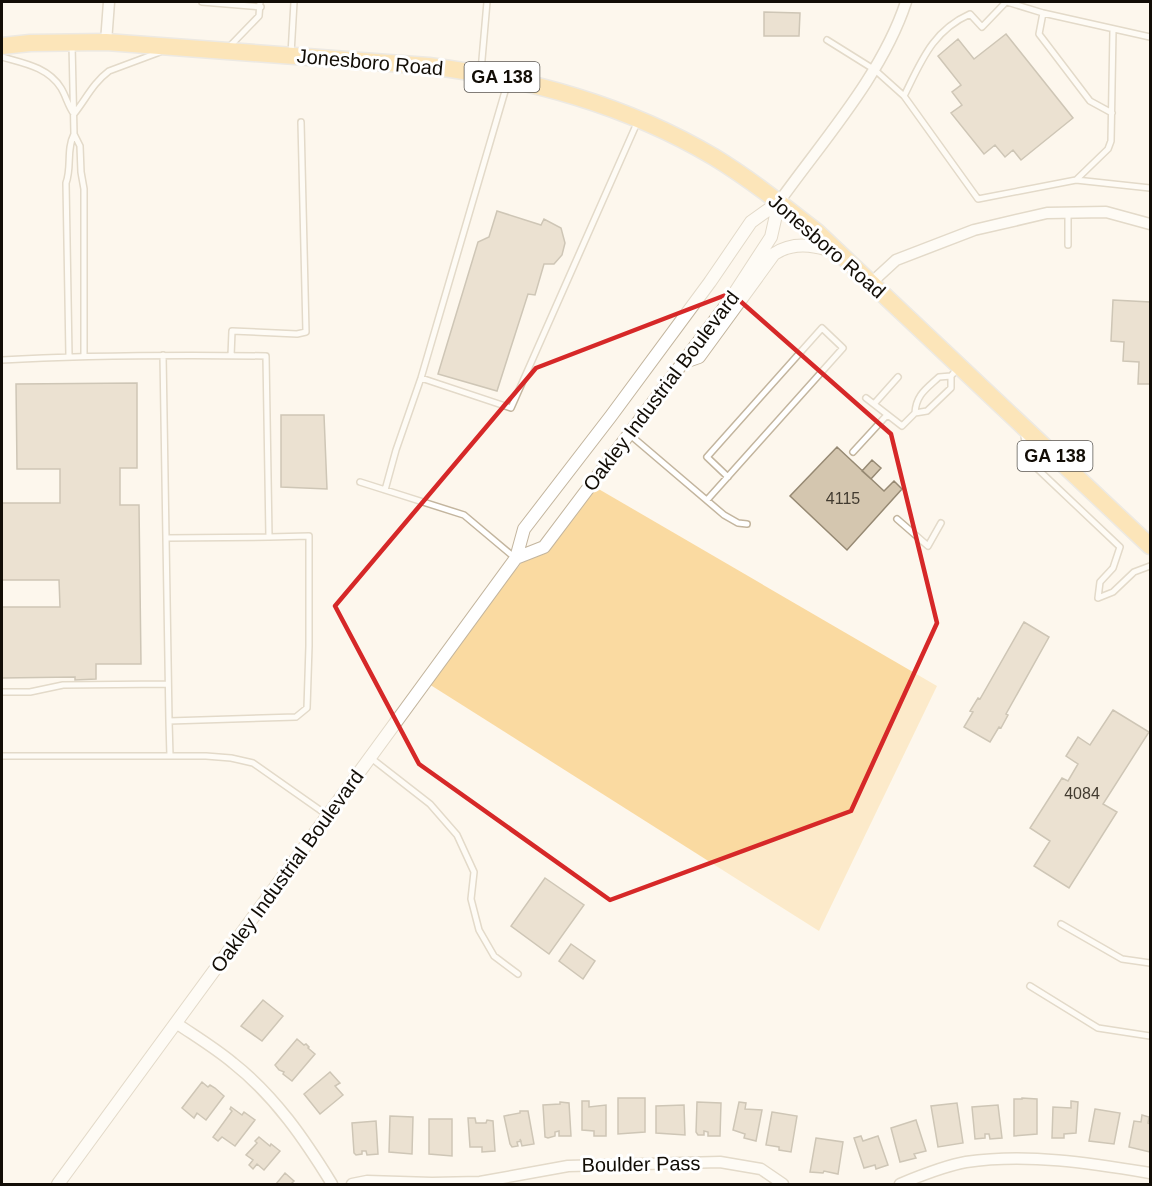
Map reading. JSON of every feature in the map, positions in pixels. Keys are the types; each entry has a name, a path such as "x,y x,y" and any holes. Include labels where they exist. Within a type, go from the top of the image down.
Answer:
{"highway":[{"name":"Jonesboro Road","path":"2,46 106,42 429,66 508,78 572,94 639,120 714,158 779,202 871,283 956,371 1024,427 1150,546"}],"street":[{"path":"106,42 109,2"},
{"name":"Oakley Industrial Boulevard","path":"58,1185 516,558 524,529 625,397 751,222 779,202 875,70 906,2"},
{"name":"Oakley Industrial Boulevard","path":"516,558 544,547 730,300 771,237 779,202"},
{"path":"871,283 896,260 974,230 1047,213 1106,212 1150,224"},
{"path":"682,363 699,357 774,254 781,249 803,246 827,249 841,255"},
{"path":"176,1023 234,1063 278,1106 307,1143 332,1185"},
{"path":"900,1185 964,1162 1016,1158 1081,1162 1150,1173"},
{"name":"Boulder Pass","path":"352,1185 367,1181 480,1182 568,1166 720,1162 760,1169 783,1185"}],"lane":[{"path":"202,2 260,4 259,16 225,50"},
{"path":"290,56 294,2"},
{"path":"481,73 487,2"},
{"path":"903,96 939,34 970,14 982,27 1007,2 1043,13 1150,37"},
{"path":"1043,13 1039,34 1090,101 1112,113"},
{"path":"1076,180 1108,148 1112,141 1113,30"},
{"path":"827,40 875,70 903,96 978,199 1076,180 1150,188"},
{"path":"69,356 66,183 69,174 69,147 74,134 72,42"},
{"path":"74,114 97,80 109,71 176,46"},
{"path":"2,57 37,68 49,75 62,90 74,114"},
{"path":"385,490 421,378 508,78"},
{"path":"421,378 511,408 639,120"},
{"path":"231,356 232,331 297,334 306,332 301,122"},
{"path":"74,134 80,146 84,189 84,356"},
{"path":"1068,212 1068,245"},
{"path":"707,500 728,477 843,348 822,328 707,457 728,477"},
{"path":"163,355 170,756"},
{"path":"2,360 69,356 266,356 269,537"},
{"path":"915,413 916,400 932,383 939,376 956,371"},
{"path":"866,398 902,426 915,413 927,411 951,388 956,371"},
{"path":"874,404 898,377"},
{"path":"853,452 887,415"},
{"path":"1024,427 1026,458 1120,547 1113,568 1100,582 1098,598 1113,592 1134,572 1150,567"},
{"path":"629,434 724,515 747,524"},
{"path":"360,482 464,515 516,558"},
{"path":"897,519 928,546 941,523"},
{"path":"166,537 309,536 307,708 296,717 169,721"},
{"path":"2,692 30,692 63,685 168,684"},
{"path":"2,756 231,758 254,763 327,816"},
{"path":"370,757 430,804 457,835 474,872 471,899 479,930 494,956 519,974"},
{"path":"1061,924 1122,959 1150,963"},
{"path":"1030,986 1098,1028 1150,1036"}],"highlighted area":[{"path":"731,293 891,434 937,623 851,811 610,900 419,764 335,606 536,368"}],"shaded area":[{"path":"590,484 937,686 819,931 421,679"}],"building":[{"path":"764,12 800,13 799,36 764,36"},
{"path":"1006,34 1073,118 1021,160 1013,150 1005,157 995,145 984,154 951,113 962,105 952,92 961,85 938,56 958,39 974,59"},
{"path":"497,211 541,225 544,219 561,228 565,243 562,255 554,264 544,264 535,295 528,294 497,391 438,374 478,242 489,237"},
{"path":"1113,300 1150,302 1150,384 1138,384 1139,362 1123,361 1124,342 1111,341"},
{"path":"137,383 137,468 120,468 120,505 139,505 141,664 96,664 96,679 2,678 2,607 60,607 59,580 2,580 2,503 60,503 60,469 17,469 16,384"},
{"path":"281,415 324,415 327,489 281,487"},
{"path":"837,447 884,491 894,481 902,489 847,550 790,496"},
{"path":"872,460 881,468 871,479 862,471"},
{"path":"1024,622 1049,637 1006,714 1008,715 1001,728 999,727 990,742 964,727 973,712 970,711 978,698 980,699"},
{"path":"1113,710 1149,732 1103,804 1117,812 1069,888 1034,866 1050,841 1030,828 1062,778 1068,781 1078,764 1066,756 1078,737 1090,745"},
{"path":"545,878 584,905 549,954 511,926"},
{"path":"571,944 595,961 583,979 559,961"},
{"path":"263,1000 283,1016 262,1041 241,1026"},
{"path":"297,1039 304,1045 306,1044 315,1054 292,1081 275,1065"},
{"path":"330,1072 340,1083 335,1086 343,1095 320,1114 304,1094"},
{"path":"202,1082 208,1087 210,1085 215,1088 224,1096 206,1120 197,1113 194,1118 182,1108"},
{"path":"618,1098 645,1098 645,1132 618,1134"},
{"path":"1014,1099 1037,1099 1037,1134 1014,1136"},
{"path":"582,1101 589,1101 589,1107 606,1105 606,1136 594,1136 594,1131 582,1130"},
{"path":"1071,1101 1078,1102 1076,1133 1064,1134 1064,1138 1052,1138 1053,1107 1071,1108"},
{"path":"560,1102 569,1103 571,1136 559,1136 559,1131 555,1132 555,1136 545,1137 543,1105 560,1104"},
{"path":"697,1102 721,1103 720,1136 708,1136 708,1132 704,1131 704,1135 698,1135 696,1132"},
{"path":"739,1102 746,1103 745,1109 762,1110 756,1141 744,1138 745,1134 733,1130"},
{"path":"957,1103 963,1143 938,1147 931,1106"},
{"path":"684,1105 685,1135 656,1133 656,1106"},
{"path":"998,1105 1002,1138 990,1139 989,1134 985,1134 985,1138 975,1139 972,1107"},
{"path":"231,1107 255,1120 235,1146 222,1137 218,1141 213,1137 232,1111"},
{"path":"1095,1109 1120,1113 1114,1144 1089,1141"},
{"path":"520,1111 528,1111 534,1144 522,1146 521,1141 517,1142 518,1146 512,1147 504,1116 520,1113"},
{"path":"772,1112 797,1116 791,1152 766,1145"},
{"path":"1142,1115 1149,1117 1150,1152 1129,1147 1134,1121 1141,1122"},
{"path":"390,1116 413,1117 412,1154 389,1152"},
{"path":"468,1118 475,1118 476,1123 493,1121 495,1151 482,1152 482,1147 470,1147"},
{"path":"429,1119 452,1119 452,1156 429,1154"},
{"path":"916,1120 926,1151 914,1154 916,1158 900,1162 891,1128"},
{"path":"376,1121 378,1154 367,1155 366,1151 362,1151 362,1154 356,1155 352,1123"},
{"path":"861,1136 863,1141 878,1136 888,1165 876,1169 875,1165 864,1168 854,1138"},
{"path":"259,1137 280,1151 264,1170 257,1164 253,1169 249,1165 253,1160 246,1155 257,1143 255,1141"},
{"path":"816,1138 843,1142 838,1174 824,1171 823,1173 810,1172"},
{"path":"285,1173 294,1181 291,1184 276,1184"}]}
